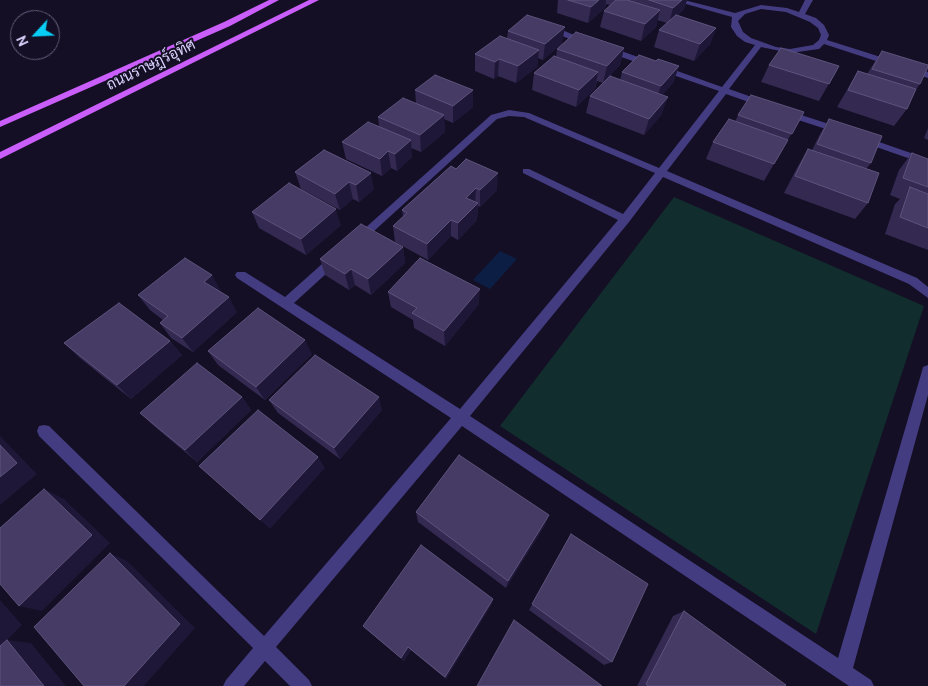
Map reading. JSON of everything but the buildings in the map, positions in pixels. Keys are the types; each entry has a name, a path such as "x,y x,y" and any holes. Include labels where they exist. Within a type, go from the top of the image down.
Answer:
{"main road":[{"name":"ถนนราษฎร์อุทิศ","path":"0,124 227,24 275,0"},
{"name":"ถนนราษฎร์อุทิศ","path":"0,156 315,0"}],"street":[{"path":"676,0 736,16 751,9 773,4 801,14 821,27 825,35 823,42 811,49 790,51 759,45 740,34 735,27 734,21 736,16"},
{"path":"801,14 809,0"},
{"path":"556,31 770,107"},
{"path":"823,42 928,76"},
{"path":"232,686 264,646 461,417 625,219 759,45"},
{"path":"780,110 928,162"},
{"path":"285,304 494,117 509,113 526,115 661,172 913,281 928,293"},
{"path":"526,171 625,219"},
{"path":"241,275 461,417 864,686"},
{"path":"844,672 928,371"},
{"path":"44,432 303,686"}],"green space":[{"path":"674,197 924,306 816,634 500,426"}],"water":[{"path":"500,251 517,259 490,289 473,280"}]}
